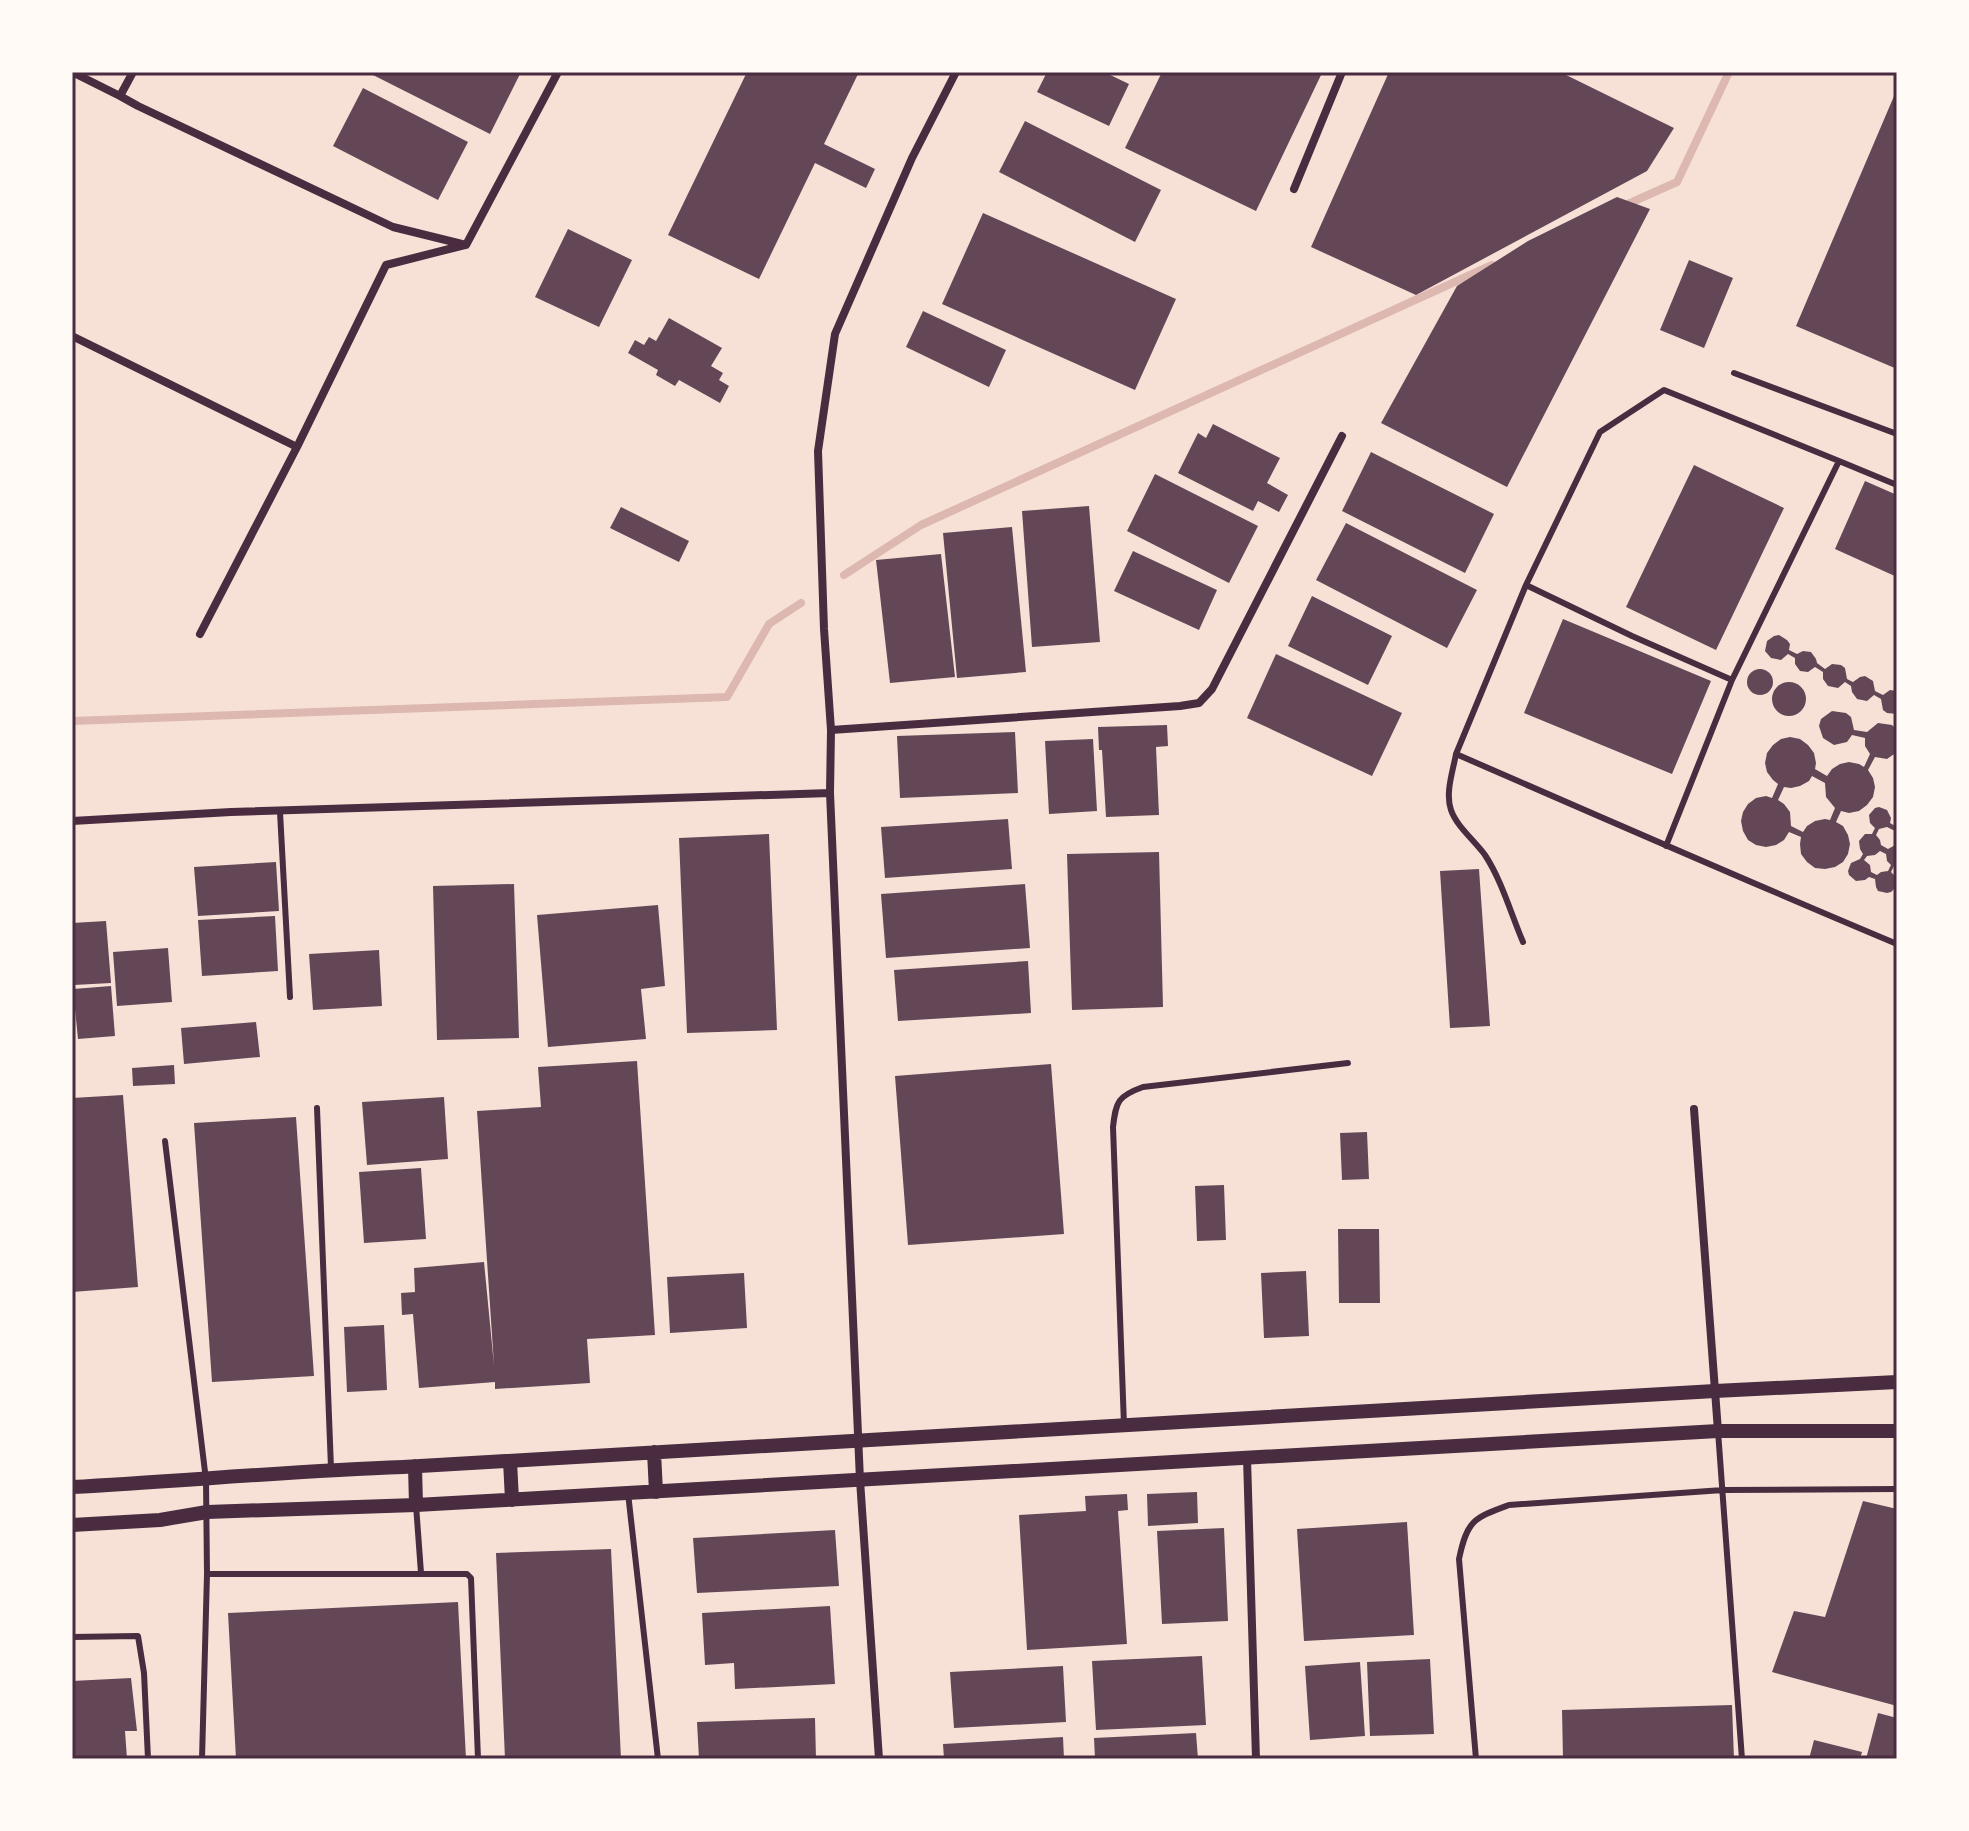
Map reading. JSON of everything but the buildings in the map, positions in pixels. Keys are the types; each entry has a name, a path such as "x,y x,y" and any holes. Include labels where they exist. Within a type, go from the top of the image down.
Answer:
{"street":[{"path":"72,72 393,227 466,245"},
{"path":"120,96 133,72"},
{"path":"200,634 297,447 386,265 466,245 558,72"},
{"path":"879,1759 858,1440 818,451 835,334 912,158 956,72"},
{"path":"1294,189 1342,72"},
{"path":"72,336 297,447"},
{"path":"831,730 1199,703 1212,689 1342,436"},
{"path":"72,821 231,812 830,793"},
{"path":"1694,1109 1718,1431"},
{"path":"72,1487 331,1469 1897,1382"},
{"path":"72,1525 160,1520 207,1512 512,1500 1718,1431 1897,1431"},
{"path":"654,1452 656,1492"},
{"path":"1247,1458 1256,1759"},
{"path":"510,1461 512,1500"},
{"path":"415,1466 416,1505"}],"lane":[{"path":"1734,373 1897,434"},
{"path":"1523,942 1497,878 1486,857 1456,820 1449,796 1456,754 1526,585 1600,432 1664,390 1897,485"},
{"path":"1666,846 1732,680 1839,461"},
{"path":"1526,585 1732,680"},
{"path":"1456,754 1897,944"},
{"path":"280,812 290,997"},
{"path":"1124,1425 1113,1127 1116,1105 1125,1093 1143,1087 1348,1063"},
{"path":"317,1108 331,1469"},
{"path":"165,1141 206,1480 202,1759"},
{"path":"1718,1431 1742,1759"},
{"path":"1476,1759 1459,1559 1464,1534 1479,1516 1509,1505 1723,1490 1897,1489"},
{"path":"628,1493 658,1759"},
{"path":"416,1505 421,1573"},
{"path":"207,1574 464,1573 471,1578 478,1759"},
{"path":"72,1637 138,1636 144,1673 148,1759"}],"waterway":[{"path":"1621,207 1677,182 1729,72"},
{"path":"844,575 921,525 1492,265"},
{"path":"72,721 727,697 769,624 801,603"}]}
